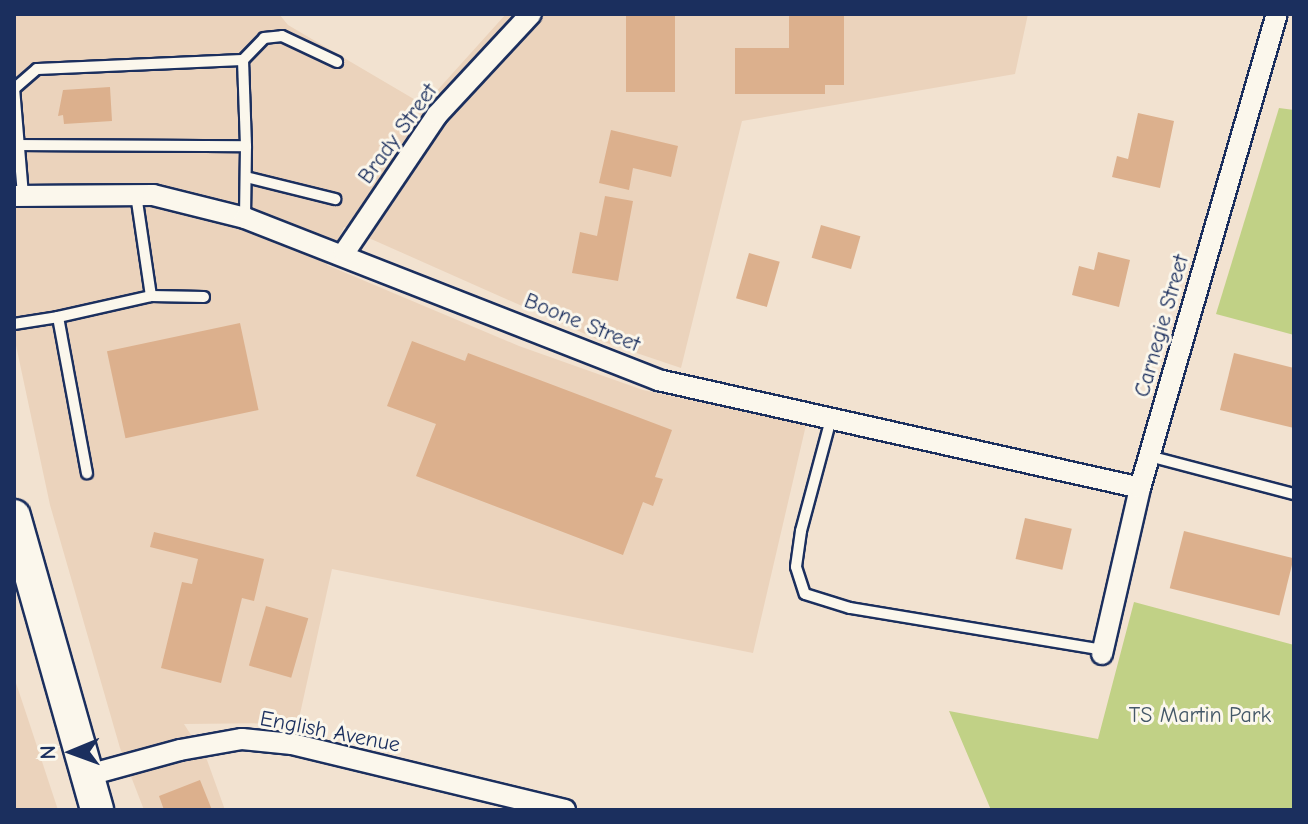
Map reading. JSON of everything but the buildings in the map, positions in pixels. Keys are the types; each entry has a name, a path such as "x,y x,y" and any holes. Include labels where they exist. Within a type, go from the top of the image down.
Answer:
{"main road":[{"path":"14,516 18,554 97,810"}],"street":[{"name":"Brady Street","path":"344,253 437,115 531,14"},
{"name":"Carnegie Street","path":"1103,652 1140,488 1277,14"},
{"name":"Boone Street","path":"19,196 136,194 245,218 344,253 658,380 1140,488"},
{"name":"English Avenue","path":"85,776 180,750 242,739 292,744 531,806 565,810"}],"lane":[{"path":"19,196 15,88 37,69 243,60 264,38 282,36 337,62"},
{"path":"243,60 250,178 245,218"},
{"path":"19,145 246,146"},
{"path":"250,178 335,199"},
{"path":"136,194 151,296"},
{"path":"14,324 151,296 204,297"},
{"path":"58,317 87,473"},
{"path":"831,419 801,531 796,567 805,594 850,608 1103,652"},
{"path":"1149,456 1294,494"}],"shaded area":[{"path":"14,14 279,14 288,25 424,105 506,14 1028,14 1015,74 742,121 681,368 601,341 344,227 327,265 519,346 643,390 806,425 753,653 332,569 298,723 184,724 207,760 225,810 144,810 120,748 50,505 14,336"},
{"path":"14,677 27,716 58,810 14,810"}],"green space":[{"path":"1279,108 1294,110 1294,335 1216,314"},
{"name":"TS Martin Park","path":"1134,602 1294,645 1294,810 991,810 949,711 1098,739"}]}
